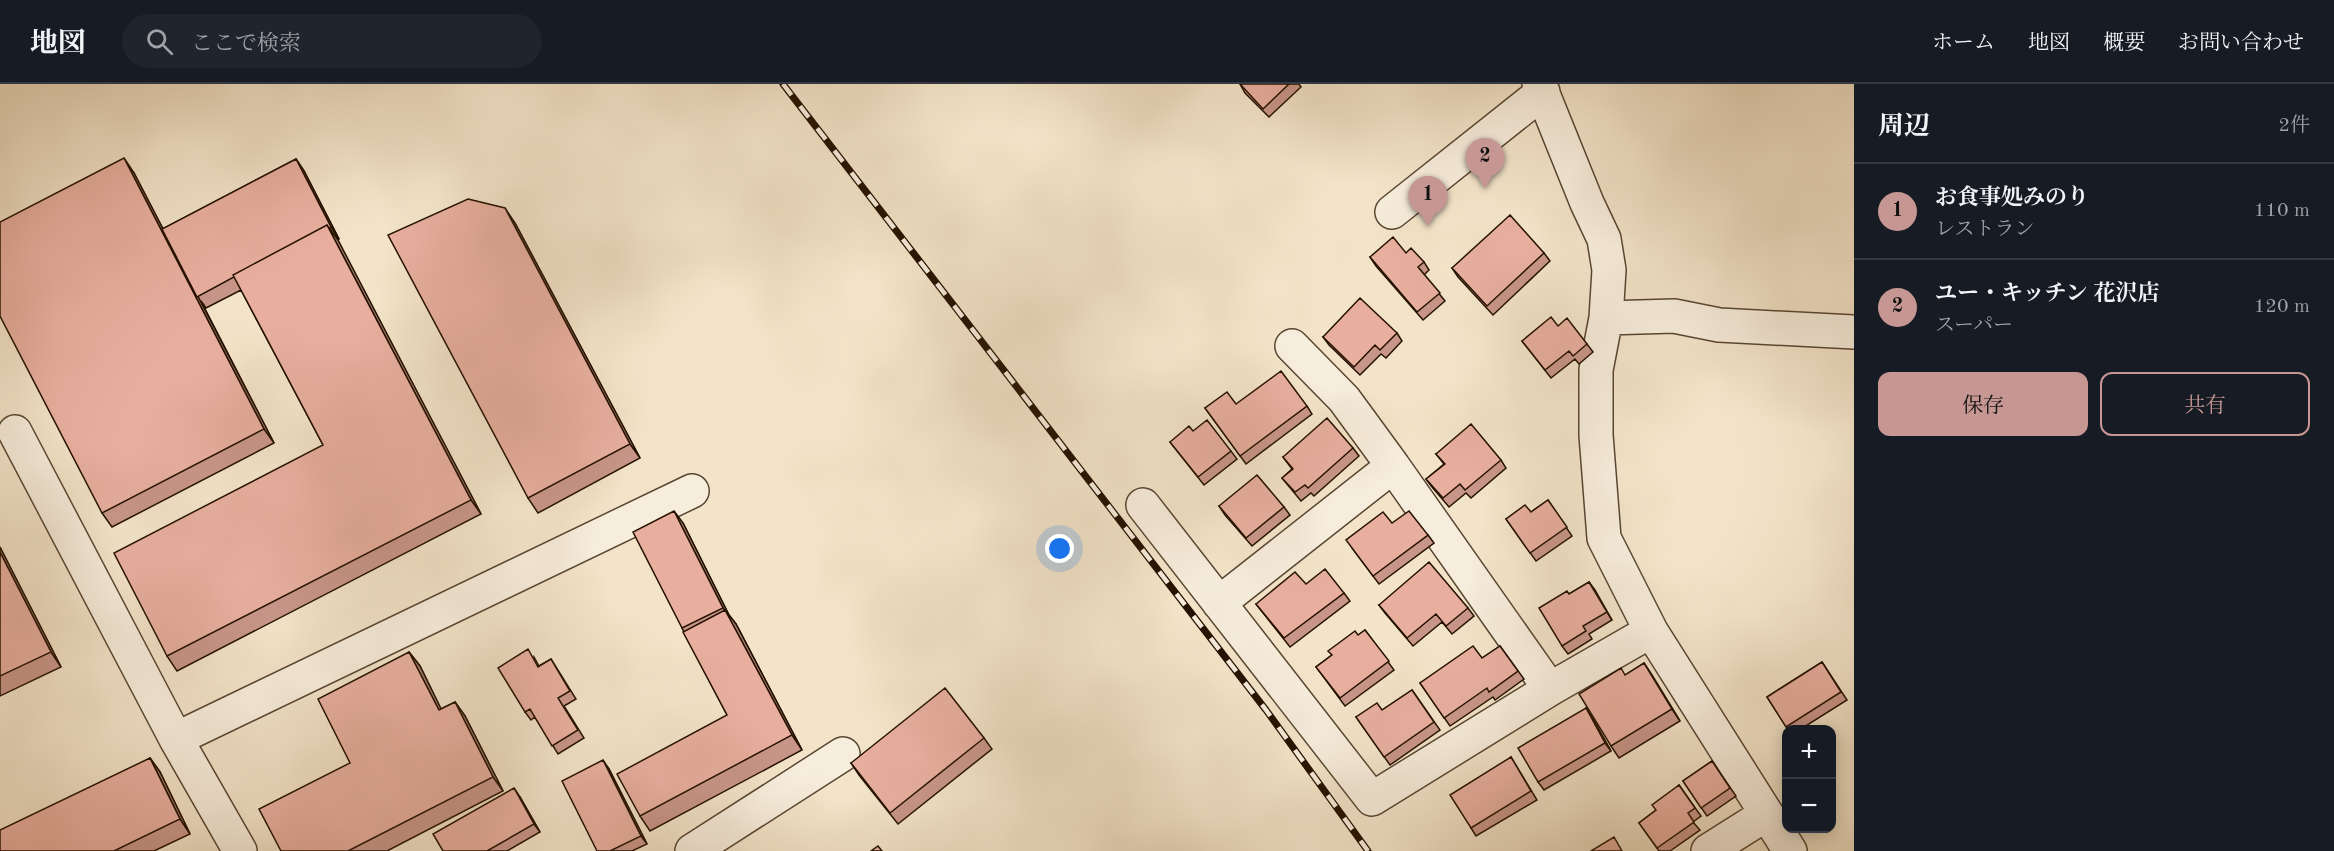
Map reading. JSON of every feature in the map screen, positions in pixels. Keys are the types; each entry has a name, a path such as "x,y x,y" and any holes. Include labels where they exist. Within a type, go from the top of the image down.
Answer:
{"street":[{"path":"1392,212 1541,88 1604,239 1609,270 1606,318 1596,370 1596,435 1604,538 1651,631 1765,815 1790,851"},
{"path":"1606,318 1674,316 1719,325 1854,332"},
{"path":"1292,346 1344,399 1550,689"},
{"path":"15,432 176,739 240,851"},
{"path":"1220,603 1393,466"},
{"path":"176,739 692,491"},
{"path":"1143,505 1372,799 1550,689 1651,631"},
{"path":"692,851 843,754"},
{"path":"1708,851 1765,815"}],"building":[{"path":"1240,84 1289,84 1263,109"},
{"path":"124,158 264,429 102,513 0,316 0,222"},
{"path":"296,159 331,227 327,225 233,275 234,277 197,297 162,229"},
{"path":"468,199 505,208 630,444 528,498 388,235"},
{"path":"1510,215 1544,253 1487,306 1452,268"},
{"path":"327,225 471,500 167,656 114,553 323,445 233,275"},
{"path":"1393,237 1406,253 1411,248 1424,262 1418,267 1440,293 1417,312 1370,257"},
{"path":"1360,298 1397,333 1380,350 1375,345 1354,367 1323,337"},
{"path":"1551,317 1558,326 1567,318 1587,344 1573,356 1569,351 1545,370 1522,341"},
{"path":"1281,371 1307,406 1240,456 1205,408 1227,392 1236,404"},
{"path":"1327,418 1353,448 1308,488 1305,485 1295,492 1282,478 1293,469 1283,457"},
{"path":"1207,420 1231,451 1198,477 1170,442 1189,426 1193,431"},
{"path":"1471,424 1501,460 1465,490 1460,484 1443,498 1426,479 1445,464 1436,454"},
{"path":"1257,475 1284,507 1246,538 1219,506"},
{"path":"1548,500 1567,527 1530,553 1506,519 1525,505 1531,512"},
{"path":"674,511 723,608 682,628 633,532"},
{"path":"1409,511 1428,535 1373,576 1346,540 1383,512 1392,523"},
{"path":"0,552 51,652 0,676"},
{"path":"1429,562 1468,608 1446,626 1436,614 1407,638 1379,605"},
{"path":"1325,569 1344,593 1284,638 1256,604 1295,572 1306,584"},
{"path":"1589,582 1607,612 1583,626 1586,631 1562,646 1539,608 1567,591 1569,594"},
{"path":"725,610 792,735 640,816 617,774 727,715 683,632"},
{"path":"1365,630 1389,661 1340,698 1316,667 1332,655 1328,651 1355,631 1358,635"},
{"path":"1473,646 1482,658 1500,646 1518,671 1489,692 1487,688 1444,718 1420,683"},
{"path":"528,649 538,667 551,659 570,691 558,698 578,730 552,746 530,709 525,712 498,668"},
{"path":"409,652 439,710 455,702 493,777 348,851 281,851 259,809 350,763 318,699"},
{"path":"1822,662 1841,692 1789,725 1785,725 1767,697"},
{"path":"1644,663 1672,709 1611,746 1579,694 1621,668 1625,675"},
{"path":"945,688 984,738 890,813 851,763"},
{"path":"1412,690 1434,722 1384,757 1356,717 1377,703 1382,710"},
{"path":"1586,708 1605,743 1538,782 1518,748"},
{"path":"1511,757 1531,791 1471,828 1450,795"},
{"path":"150,758 180,819 114,851 0,851 0,830"},
{"path":"603,760 641,836 610,851 597,851 562,781"},
{"path":"1712,761 1730,788 1701,808 1683,781"},
{"path":"1679,785 1695,808 1688,813 1694,822 1657,848 1639,823 1656,810 1652,805"},
{"path":"514,788 534,824 487,851 443,851 433,834"},
{"path":"1614,837 1622,851 1591,851"},
{"path":"878,846 882,851 871,851"}],"railway":[{"path":"783,84 1266,710 1368,851"}],"place":[{"name":"ユー・キッチン 花沢店","path":"1485,188"},
{"name":"お食事処みのり","path":"1428,226"}]}
